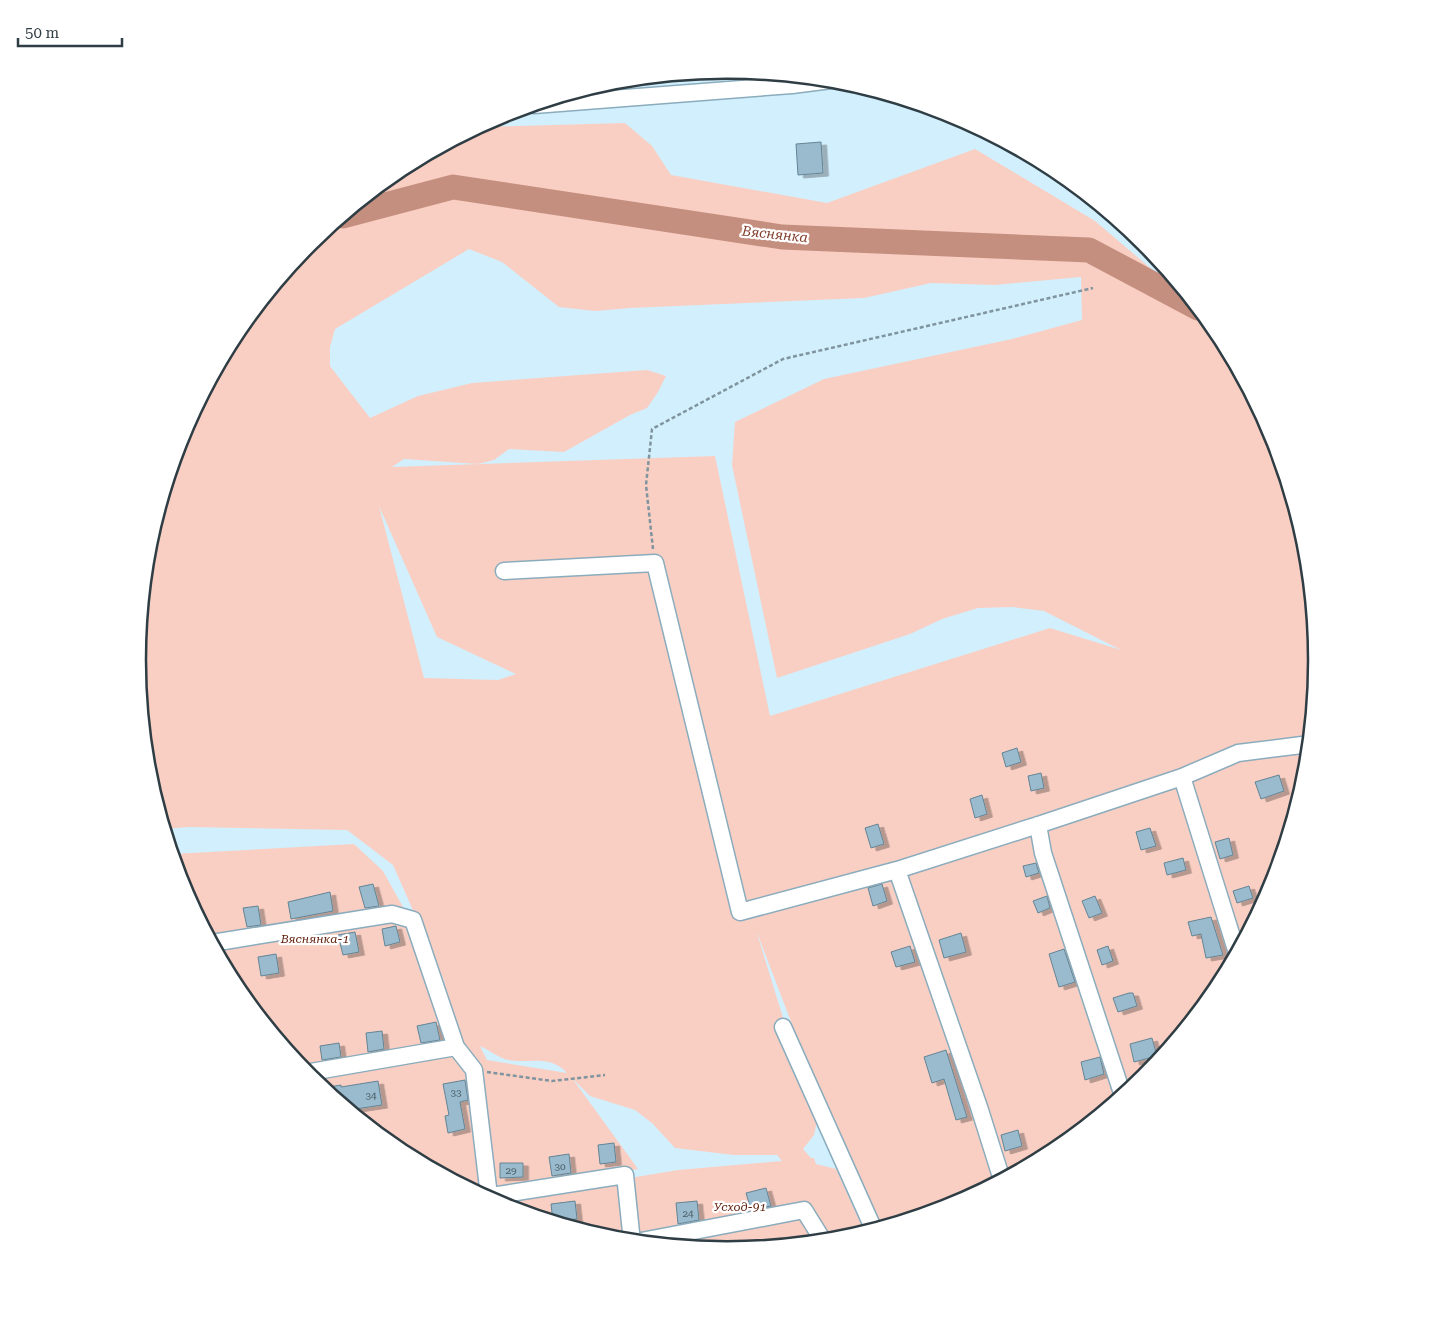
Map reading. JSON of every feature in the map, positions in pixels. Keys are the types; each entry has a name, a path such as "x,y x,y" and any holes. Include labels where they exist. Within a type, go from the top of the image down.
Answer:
{"street":[{"path":"565,103 801,84"},
{"path":"504,571 655,562 740,912 898,870 1182,777 1238,753 1303,745"},
{"path":"1182,777 1234,945"},
{"path":"1038,825 1043,852 1121,1089"},
{"path":"898,870 1000,1174"},
{"path":"219,942 392,914 414,920 456,1047 474,1070 486,1189"},
{"path":"783,1027 871,1224"},
{"path":"315,1071 456,1047"},
{"path":"499,1195 625,1175 633,1234"},
{"path":"657,1238 804,1210 819,1234"}],"path":[{"path":"655,562 646,485 652,429 783,359 1093,288"},
{"path":"474,1070 552,1081 605,1075"}],"green space":[{"path":"625,123 652,146 671,175 827,203 975,149 1095,221 1175,289 1211,337 1231,370 1265,438 1278,474 1298,547 1304,585 1308,622 1308,699 1298,774 1289,811 1265,883 1249,918 1211,984 1189,1015 1139,1072 1111,1098 1051,1144 1018,1164 950,1198 914,1211 868,1224 756,930 809,1102 818,1117 814,1135 803,1149 811,1158 814,1158 816,1164 836,1169 862,1226 803,1237 766,1241 689,1241 614,1231 577,1222 507,1199 678,1170 782,1161 777,1155 734,1155 675,1148 652,1123 635,1110 590,1096 572,1078 638,1169 494,1193 470,1182 404,1144 373,1122 316,1072 290,1044 244,984 224,951 206,918 179,854 354,844 383,871 446,985 393,865 347,830 189,827 171,828 166,811 157,774 151,736 147,699 146,660 147,622 157,547 166,510 190,438 206,403 244,337 266,306 316,249 373,199 404,177 470,139 497,127","holes":["469,249 502,262 559,307 595,311 864,298 931,283 995,285 1081,277 1082,320 1012,339 824,379 735,422 732,465 777,678 910,634 942,619 978,608 1013,607 1044,611 1121,650 1050,628 770,716 715,456 392,467 404,459 478,464 494,460 509,449 564,452 630,415 647,408 666,376 647,370 472,383 418,396 370,418 330,366 330,347 335,329","379,506 437,637 516,674 498,680 424,678","480,1046 508,1060 546,1062 560,1067 567,1073 487,1060"]}],"building":[{"path":"821,142 823,173 798,175 796,144"},
{"path":"1017,748 1021,762 1006,767 1002,753"},
{"path":"1041,773 1044,788 1031,791 1028,776"},
{"path":"1279,775 1284,791 1261,799 1255,782"},
{"path":"982,795 987,814 975,818 970,799"},
{"path":"878,824 884,844 871,848 865,828"},
{"path":"1150,828 1156,846 1141,850 1136,832"},
{"path":"1229,838 1233,855 1220,859 1215,842"},
{"path":"1183,858 1186,870 1167,875 1164,863"},
{"path":"1036,863 1039,873 1026,877 1023,866"},
{"path":"373,884 379,906 365,908 359,887"},
{"path":"882,884 887,901 873,906 868,888"},
{"path":"1249,886 1253,898 1237,903 1233,891"},
{"path":"330,892 333,911 291,919 288,902"},
{"path":"1047,896 1050,908 1038,913 1033,901"},
{"path":"1095,896 1102,913 1089,918 1082,901"},
{"path":"258,906 261,925 247,927 243,908"},
{"path":"1211,917 1223,955 1206,958 1201,934 1192,936 1188,922"},
{"path":"396,926 400,942 385,946 382,929"},
{"path":"355,932 359,952 343,955 338,935"},
{"path":"961,933 966,952 944,958 939,940"},
{"path":"910,946 915,962 896,967 891,952"},
{"path":"1108,946 1113,961 1102,965 1097,950"},
{"path":"1064,949 1075,982 1059,987 1049,954"},
{"path":"276,954 279,973 261,976 258,957"},
{"path":"1133,993 1137,1006 1118,1012 1113,998"},
{"path":"436,1022 440,1040 421,1043 417,1026"},
{"path":"382,1031 384,1049 368,1052 366,1033"},
{"path":"1152,1038 1156,1053 1153,1057 1134,1062 1130,1044"},
{"path":"339,1043 341,1057 322,1060 320,1046"},
{"path":"946,1050 967,1117 956,1120 944,1079 932,1083 924,1057"},
{"path":"1100,1057 1104,1074 1085,1080 1081,1062"},
{"path":"465,1080 468,1100 460,1102 465,1129 448,1133 445,1116 449,1115 443,1084"},
{"path":"378,1081 382,1105 357,1109 332,1086 341,1085 341,1087"},
{"path":"1018,1130 1022,1146 1005,1151 1001,1135"},
{"path":"614,1143 616,1162 600,1164 598,1145"},
{"path":"569,1154 571,1173 552,1176 549,1157"},
{"path":"500,1163 523,1163 523,1177 500,1178"},
{"path":"766,1188 771,1206 751,1210 746,1193"},
{"path":"575,1201 577,1219 569,1220 552,1214 551,1204"},
{"path":"697,1201 699,1220 678,1224 676,1203"}],"waterway":[{"name":"Вяснянка","path":"357,212 453,187 782,237 1089,250 1185,301"}],"park label":[{"name":"Вяснянка-1","path":"315,939"},
{"name":"Усход-91","path":"740,1207"}]}
